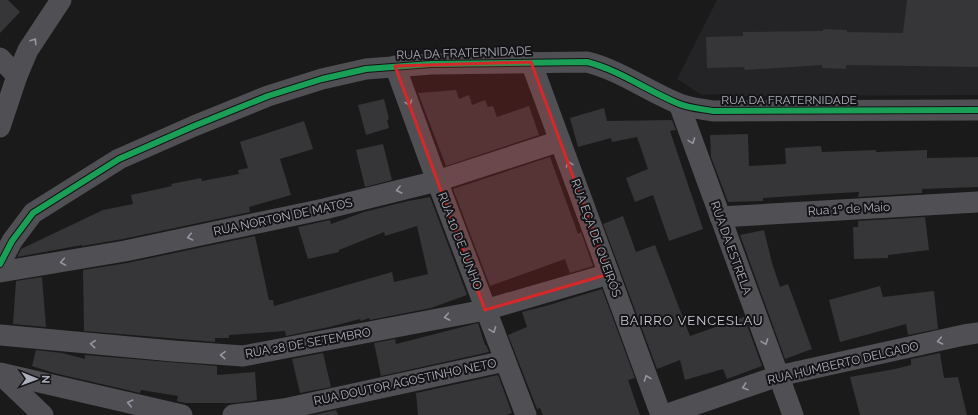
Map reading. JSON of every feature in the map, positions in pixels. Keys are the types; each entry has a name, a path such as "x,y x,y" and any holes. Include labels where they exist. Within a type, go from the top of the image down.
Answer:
{"street":[{"path":"0,127 17,76 28,50 62,0"},
{"path":"0,58 17,76"},
{"name":"RUA EÇA DE QUEIRÓS","path":"531,62 660,415"},
{"name":"RUA DA FRATERNIDADE","path":"0,264 12,241 33,213 119,159 268,96 322,79 366,69 431,64 587,62 602,66 679,104 713,111 978,110"},
{"name":"RUA 10 DE JUNHO","path":"396,66 485,310 526,415"},
{"name":"RUA DA ESTRELA","path":"679,104 793,415"},
{"name":"RUA NORTON DE MATOS","path":"0,272 133,249 324,209 437,181 560,141"},
{"name":"Rua 1º de Maio","path":"720,217 978,202"},
{"name":"RUA 28 DE SETEMBRO","path":"0,336 174,352 243,356 485,310 609,274"},
{"name":"RUA HUMBERTO DELGADO","path":"665,415 778,376 978,333"},
{"name":"RUA DOUTOR AGOSTINHO NETO","path":"233,415 284,409 505,360"},
{"path":"0,374 43,415"},
{"path":"0,374 182,415"}],"highlighted area":[{"path":"531,62 609,274 485,310 395,66"}],"shaded area":[{"path":"717,0 978,0 978,95 702,95 677,79"}],"building":[{"path":"0,0 8,0 20,12 0,33"},
{"path":"907,0 978,0 978,67 846,65 846,69 822,68 822,65 745,70 744,67 707,68 706,37 743,36 743,32 823,31 823,29 847,30 847,32 903,33"},
{"path":"456,90 459,99 469,95 472,105 485,100 488,107 493,106 497,117 529,106 539,135 446,166 418,93"},
{"path":"384,99 389,119 387,120 389,128 366,135 358,105"},
{"path":"604,108 607,121 672,120 676,130 670,131 703,229 669,241 653,195 635,202 626,178 648,169 637,137 612,142 611,138 578,147 570,118"},
{"path":"304,121 313,149 280,159 291,195 249,207 250,212 123,239 17,257 21,249 103,210 133,204 131,195 172,186 171,184 201,178 202,181 239,174 238,170 248,168 240,142"},
{"path":"748,134 749,166 786,164 785,148 821,146 822,152 927,150 927,158 978,157 978,187 922,189 922,193 858,197 859,192 763,198 763,201 728,202 711,157 710,135"},
{"path":"383,144 392,180 365,187 356,150"},
{"path":"550,157 578,234 581,232 593,266 570,273 565,259 490,286 453,189"},
{"path":"430,197 467,295 431,308 370,320 369,318 361,321 360,319 286,336 285,331 229,335 229,338 215,338 215,342 84,331 83,270 127,263 255,236 269,300 273,300 274,306 392,272 394,282 428,274 417,226 385,236 384,232 339,250 339,252 308,259 298,227 330,220 331,224 364,212"},
{"path":"623,216 636,252 655,245 690,336 744,317 762,366 727,379 723,369 685,380 680,360 657,369 603,224"},
{"path":"925,217 929,250 888,255 888,258 854,259 853,227 858,227 858,221"},
{"path":"764,230 772,263 780,287 788,284 812,349 785,359 740,235"},
{"path":"42,277 46,327 13,324 16,281"},
{"path":"880,286 883,297 934,291 938,329 908,335 906,324 840,342 829,300"},
{"path":"602,289 635,378 628,380 640,415 543,415 540,408 537,409 508,335 527,327 522,312"},
{"path":"478,323 485,345 489,352 381,376 374,343 395,339 396,344"},
{"path":"36,350 62,353 85,359 85,355 217,366 217,375 255,372 257,400 235,403 185,403 177,401 178,396 141,390 140,393 54,373 32,366"},
{"path":"323,353 331,387 300,393 292,359"},
{"path":"940,353 944,378 958,377 967,415 860,415 850,377 911,365 911,359"},
{"path":"498,375 512,413 507,415 418,415 416,393"},
{"path":"336,410 338,415 313,415"}],"cycle path":[{"path":"0,264 12,241 33,213 119,159 268,96 322,79 366,69 431,64 587,62 621,75 681,105 713,111 978,110"}],"district":[{"name":"BAIRRO VENCESLAU","path":"692,320"}]}
